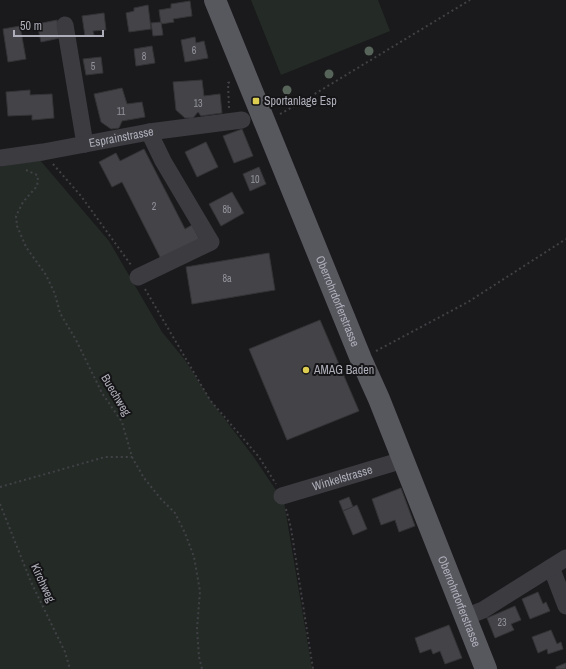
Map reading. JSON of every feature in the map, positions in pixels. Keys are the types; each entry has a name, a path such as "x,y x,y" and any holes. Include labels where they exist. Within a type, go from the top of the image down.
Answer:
{"main road":[{"name":"Oberrohrdorferstrasse","path":"215,0 271,114 361,358 379,399 486,669"}],"street":[{"path":"65,25 85,144"},
{"name":"Esprainstrasse","path":"0,158 43,152 149,132 242,120"},
{"path":"138,277 211,242 163,161 149,132"},
{"name":"Winkelstrasse","path":"282,496 403,460"},
{"path":"465,617 483,610 566,558"},
{"path":"550,568 553,572 566,606"}],"path":[{"path":"271,114 298,104 470,0"},
{"path":"271,114 289,100 296,101 298,104"},
{"path":"43,152 81,196 129,263 210,400 259,457 282,496 291,528 313,669"},
{"name":"Buechweg","path":"24,169 37,175 38,180 38,186 22,202 16,216 17,226 26,247 46,275 55,294 60,313 76,340 102,393 122,422 132,457 144,478 160,499 175,513 185,533 194,557 200,591 197,629 199,657 202,669"},
{"path":"361,358 468,302 566,240"},
{"path":"0,487 105,457 132,457"},
{"name":"Kirchweg","path":"0,504 31,582 65,652 70,669"}],"shaded area":[{"path":"251,0 378,0 390,31 281,75"},
{"path":"39,159 109,241 162,332 185,360 211,401 253,456 284,502 312,669 0,669 0,167"}],"building":[{"path":"190,1 192,16 173,19 174,22 161,24 159,10 171,8 171,4"},
{"path":"148,5 151,29 129,32 126,13 134,11 134,8"},
{"path":"104,13 106,30 93,31 94,35 85,36 82,16"},
{"path":"57,20 60,38 41,42 37,24"},
{"path":"161,22 163,35 153,36 151,23"},
{"path":"20,26 26,59 8,62 3,29"},
{"path":"195,37 196,43 204,41 208,58 185,62 181,40"},
{"path":"152,46 155,63 136,66 134,49"},
{"path":"101,57 103,73 86,75 83,59"},
{"path":"202,80 204,96 220,94 222,113 201,116 198,112 193,118 185,118 176,110 173,82"},
{"path":"122,88 127,104 142,102 145,117 122,121 119,128 111,129 101,122 94,94"},
{"path":"30,90 30,95 52,94 54,118 32,120 32,115 8,116 6,92"},
{"path":"242,129 253,156 234,163 223,136"},
{"path":"206,142 218,167 197,177 185,152"},
{"path":"144,149 185,229 192,225 200,240 161,259 122,182 112,187 99,162 116,153 120,161"},
{"path":"259,167 266,184 250,191 243,174"},
{"path":"232,192 244,213 221,226 209,204"},
{"path":"269,253 275,290 192,304 186,267"},
{"path":"320,320 359,411 287,440 249,349"},
{"path":"401,488 415,526 399,532 395,520 381,525 372,499"},
{"path":"349,497 353,507 343,511 339,501"},
{"path":"357,505 367,529 353,535 343,511"},
{"path":"538,592 543,604 546,602 550,611 530,619 522,599"},
{"path":"515,606 521,620 511,624 514,630 495,638 487,618"},
{"path":"449,625 462,658 445,664 440,651 433,654 431,649 420,653 415,638"},
{"path":"551,630 557,644 561,642 563,649 548,654 547,649 538,653 532,637"},
{"path":"566,663 566,669 556,669 556,667"}],"place":[{"name":"Sportanlage Esp","path":"256,101"},
{"name":"AMAG Baden","path":"306,370"}]}
